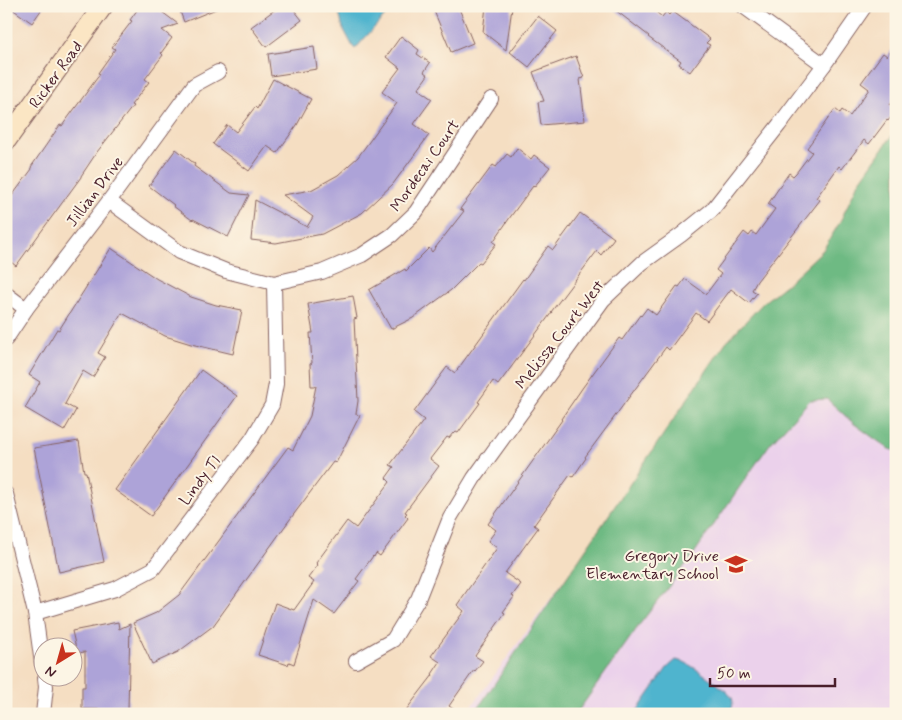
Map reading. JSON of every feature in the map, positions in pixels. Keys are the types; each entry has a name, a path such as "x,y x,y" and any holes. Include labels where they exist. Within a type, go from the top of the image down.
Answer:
{"street":[{"name":"Ricker Road","path":"6,140 103,6"},
{"path":"743,6 824,65"},
{"name":"Melissa Court West","path":"356,661 393,640 418,599 450,518 474,478 604,300 642,263 681,236 712,210 824,65 865,6"},
{"name":"Jillian Drive","path":"6,339 26,309 109,201 194,85 218,72"},
{"name":"Mordecai Court","path":"109,201 179,252 226,271 274,283 322,272 362,255 392,235 416,212 491,99"},
{"name":"Lindy Tl","path":"35,613 115,589 153,569 252,439 272,405 276,384 274,283"},
{"path":"6,294 26,309"},
{"path":"7,500 35,613 38,638"},
{"path":"43,714 46,688"}],"shaded area":[{"name":"Gregory Drive Elementary School","path":"759,315 896,414 896,714 466,714"}],"green space":[{"path":"896,130 896,451 889,449 853,423 827,399 810,400 770,444 693,555 640,624 576,714 474,714 726,342 764,302 789,282 823,250 840,222 857,185"}],"water":[{"path":"335,6 395,6 355,49 343,28"},
{"path":"676,660 695,668 729,694 733,702 729,714 635,714 667,668"}],"building":[{"path":"8,6 44,6 32,23"},
{"path":"140,6 154,6 178,24 162,30 172,38 161,53 163,55 145,79 149,82 131,105 133,106 97,152 16,266 6,258 6,204 32,169 31,167 60,125 62,126 100,74 98,73 115,49 112,47 132,21 130,20"},
{"path":"178,6 221,6 221,7 184,22"},
{"path":"280,6 291,6 302,20 266,47 251,27"},
{"path":"445,6 458,6 473,43 451,52 434,11"},
{"path":"486,6 512,8 506,50 483,32"},
{"path":"610,6 649,6 662,17 666,12 669,15 672,11 710,39 706,43 710,45 690,72 679,64 681,61"},
{"path":"538,16 557,31 529,67 510,52"},
{"path":"401,36 419,50 417,54 430,63 424,72 428,75 418,89 432,99 414,124 429,135 393,184 362,213 322,234 276,243 251,240 255,200 307,227 313,217 283,195 311,190 338,175 358,157 397,103 382,92 400,68 386,57"},
{"path":"896,45 896,97 890,105 896,111 869,144 864,140 842,169 839,166 816,198 820,200 757,281 752,290 757,293 749,303 731,289 707,321 696,313 669,350 666,347 585,457 573,477 570,475 534,525 538,528 505,573 521,584 503,612 505,613 475,656 483,661 474,670 449,706 460,714 403,714 433,675 440,662 431,656 464,611 457,605 497,548 488,541 496,530 488,524 619,338 622,340 647,308 656,315 677,286 679,287 685,279 706,294 721,274 716,270 744,232 749,236 752,232 756,235 775,209 768,204 789,173 793,176 812,152 807,148 835,109 840,113 842,110 850,116 869,89 861,83 883,53 887,56"},
{"path":"314,47 317,69 271,76 268,54"},
{"path":"576,56 584,78 580,79 585,121 541,125 538,102 544,101 533,72"},
{"path":"273,79 311,99 297,125 277,153 267,146 249,171 213,144 227,125 236,132 255,107 257,109"},
{"path":"517,148 531,159 534,155 550,167 511,216 493,242 496,244 481,263 479,262 451,290 413,318 391,329 369,290 405,269 406,271 429,248 432,252 464,211 460,209 493,165 496,167 507,154 511,157"},
{"path":"176,149 195,164 194,166 231,193 249,195 228,237 192,220 149,186"},
{"path":"580,213 614,238 601,255 597,251 498,385 493,381 458,433 453,433 449,438 447,437 430,459 439,466 405,512 408,518 380,556 376,553 373,556 356,579 359,581 334,614 314,600 294,664 289,662 288,665 258,655 275,603 294,610 314,582 308,578 318,565 316,563 347,521 356,528 390,482 386,478 394,467 390,465 424,420 414,412 447,367 455,373 548,246 553,250"},
{"path":"111,248 157,279 191,297 216,305 242,310 233,354 165,336 122,313 98,353 105,357 93,377 83,371 65,404 76,410 64,431 25,408 40,382 29,375"},
{"path":"353,296 357,318 354,319 358,401 356,414 360,415 336,463 333,462 213,626 178,652 152,664 133,623 156,613 179,595 288,447 293,450 310,416 316,386 311,386 310,333 313,333 308,304"},
{"path":"201,370 237,396 151,516 115,490"},
{"path":"79,441 104,562 59,572 34,448"},
{"path":"118,622 119,629 130,624 128,710 82,709 82,687 85,687 85,652 82,652 82,638 74,638 72,631"}],"place":[{"name":"Gregory Drive Elementary School","path":"736,564"}]}
